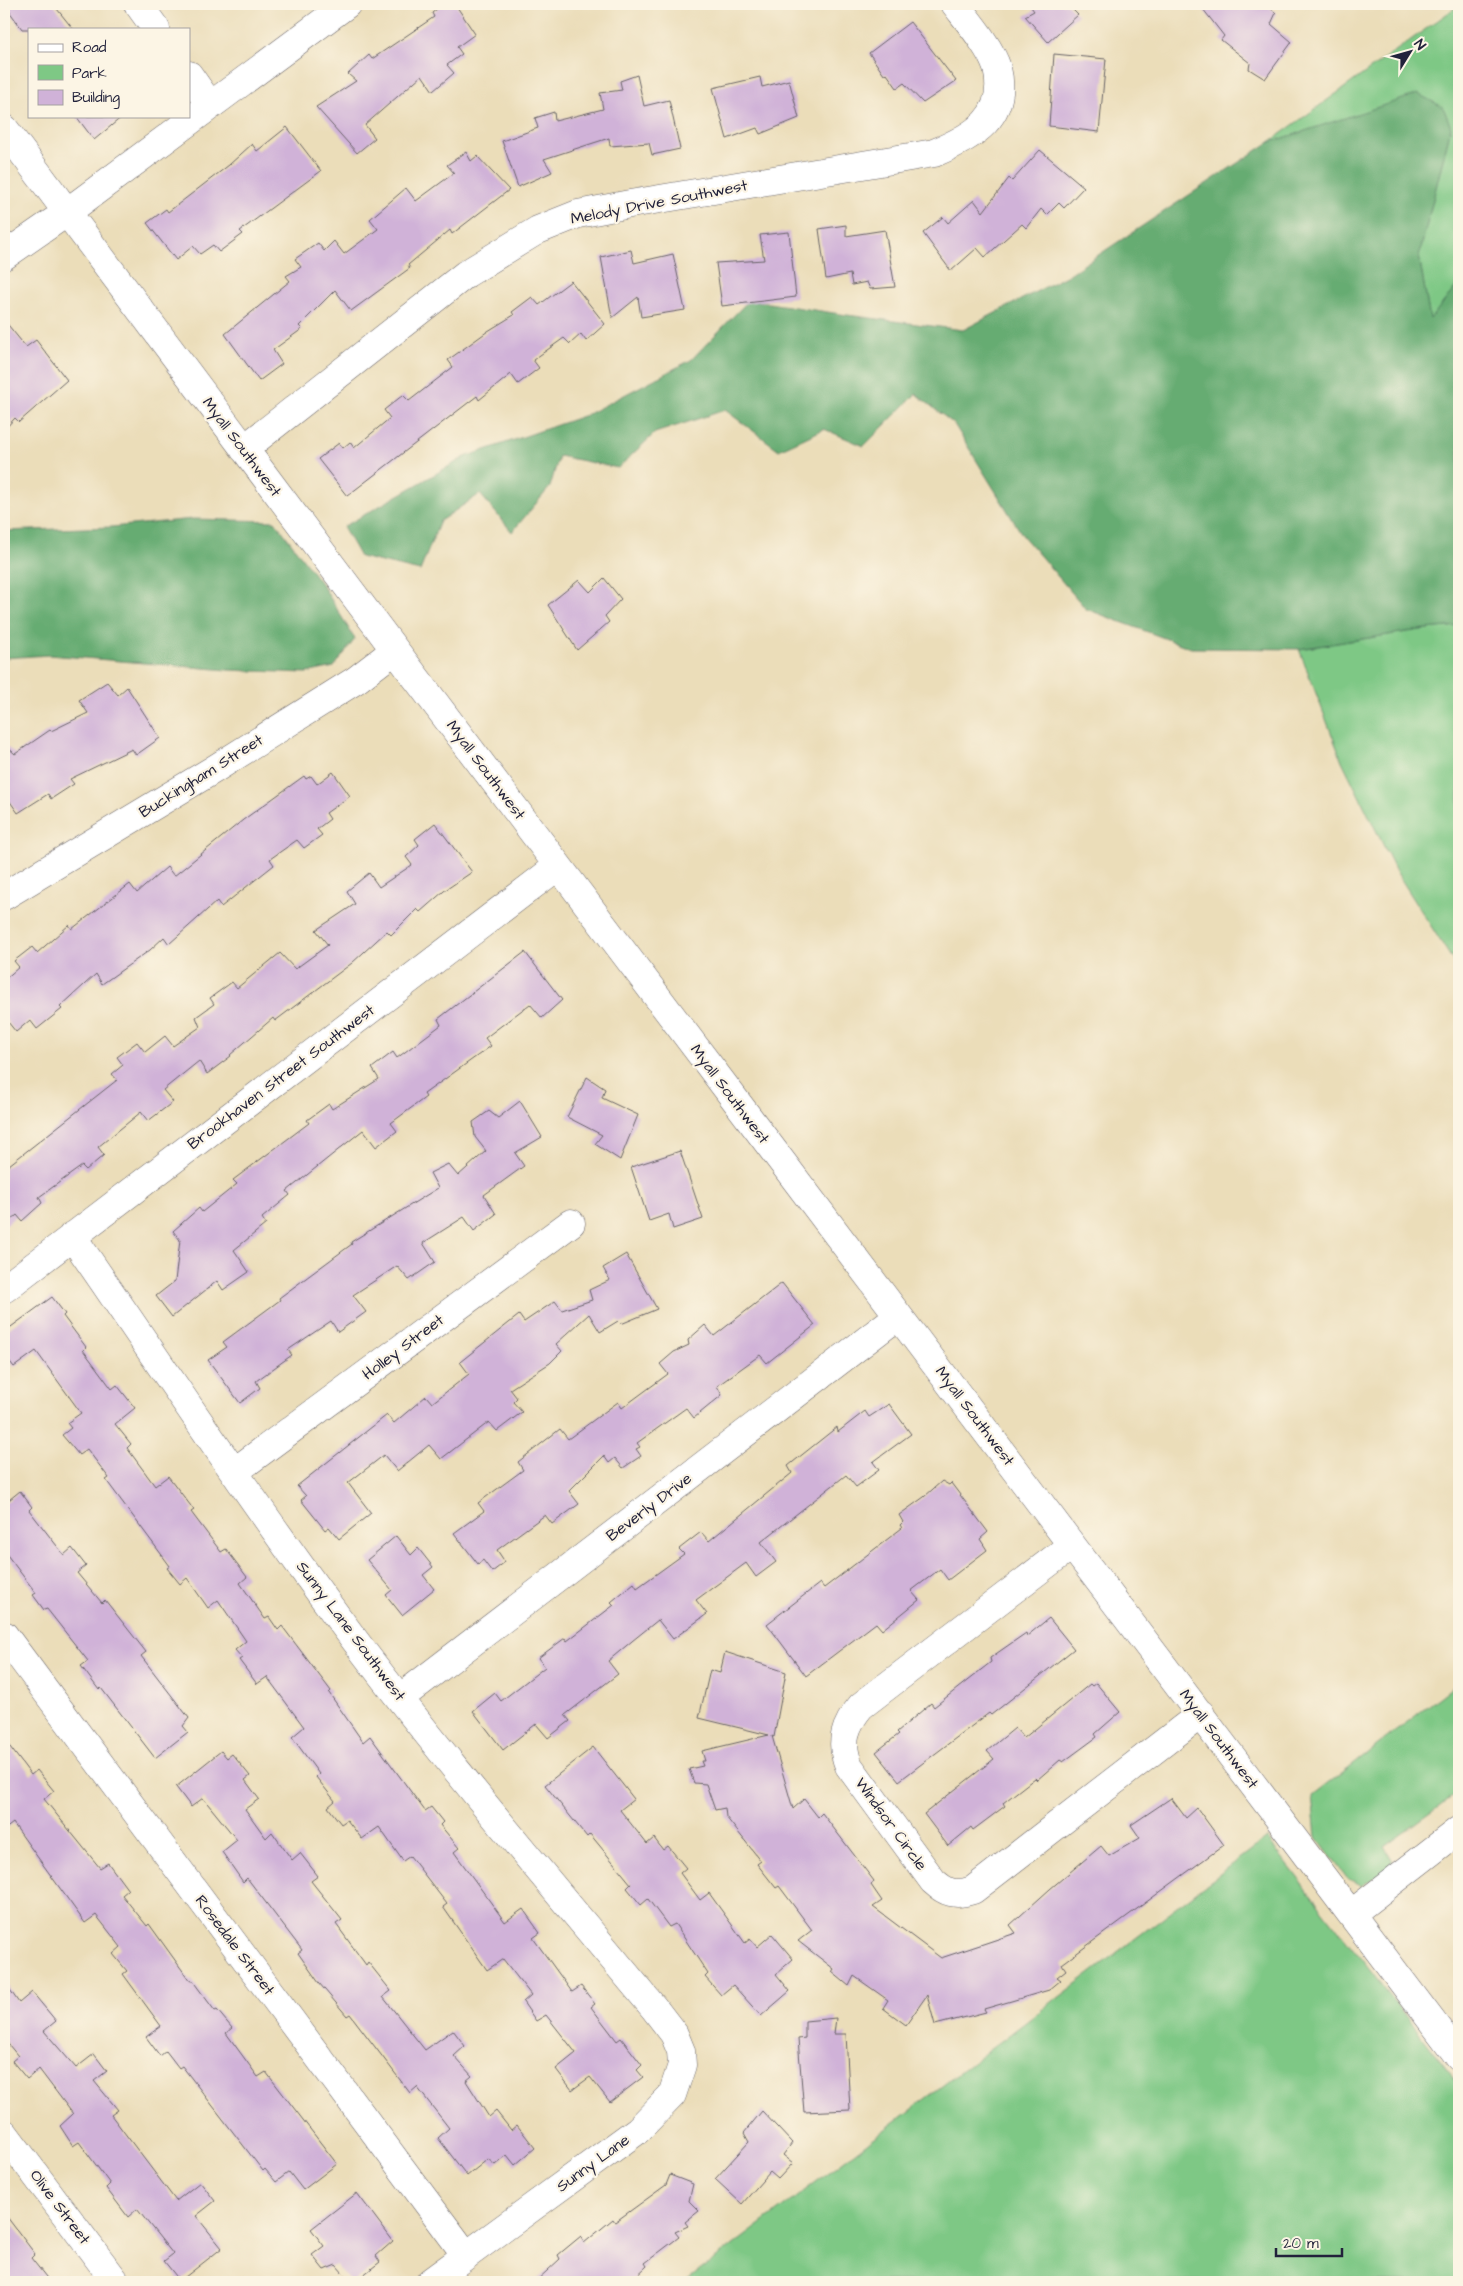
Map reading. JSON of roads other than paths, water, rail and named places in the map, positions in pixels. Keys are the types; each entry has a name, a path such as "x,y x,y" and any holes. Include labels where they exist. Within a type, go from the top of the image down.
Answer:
{"street":[{"path":"138,4 155,28"},
{"path":"4,256 66,213 347,4"},
{"name":"Melody Drive Southwest","path":"244,449 466,274 538,230 578,214 934,153 955,145 988,121 996,107 999,88 996,67 983,43 955,4"},
{"path":"190,76 210,105"},
{"name":"Myall Southwest","path":"4,128 395,650 1459,2057"},
{"name":"Buckingham Street","path":"4,896 356,680 395,650"},
{"name":"Brookhaven Street Southwest","path":"4,1288 558,866"},
{"name":"Holley Street","path":"234,1472 571,1223"},
{"name":"Sunny Lane Southwest","path":"72,1236 234,1472 340,1620 446,1757 654,2008"},
{"name":"Beverly Drive","path":"400,1698 898,1316"},
{"name":"Windsor Circle","path":"1072,1545 861,1706 845,1728 843,1752 849,1766 933,1880 942,1889 954,1894 973,1890 1201,1714"},
{"name":"Rosedale Street","path":"4,1635 466,2255"},
{"path":"1351,1914 1459,1830"},
{"name":"Sunny Lane","path":"430,2282 638,2130 672,2095 682,2065 681,2051 674,2034 654,2008"},
{"name":"Olive Street","path":"4,2133 116,2282"}]}
